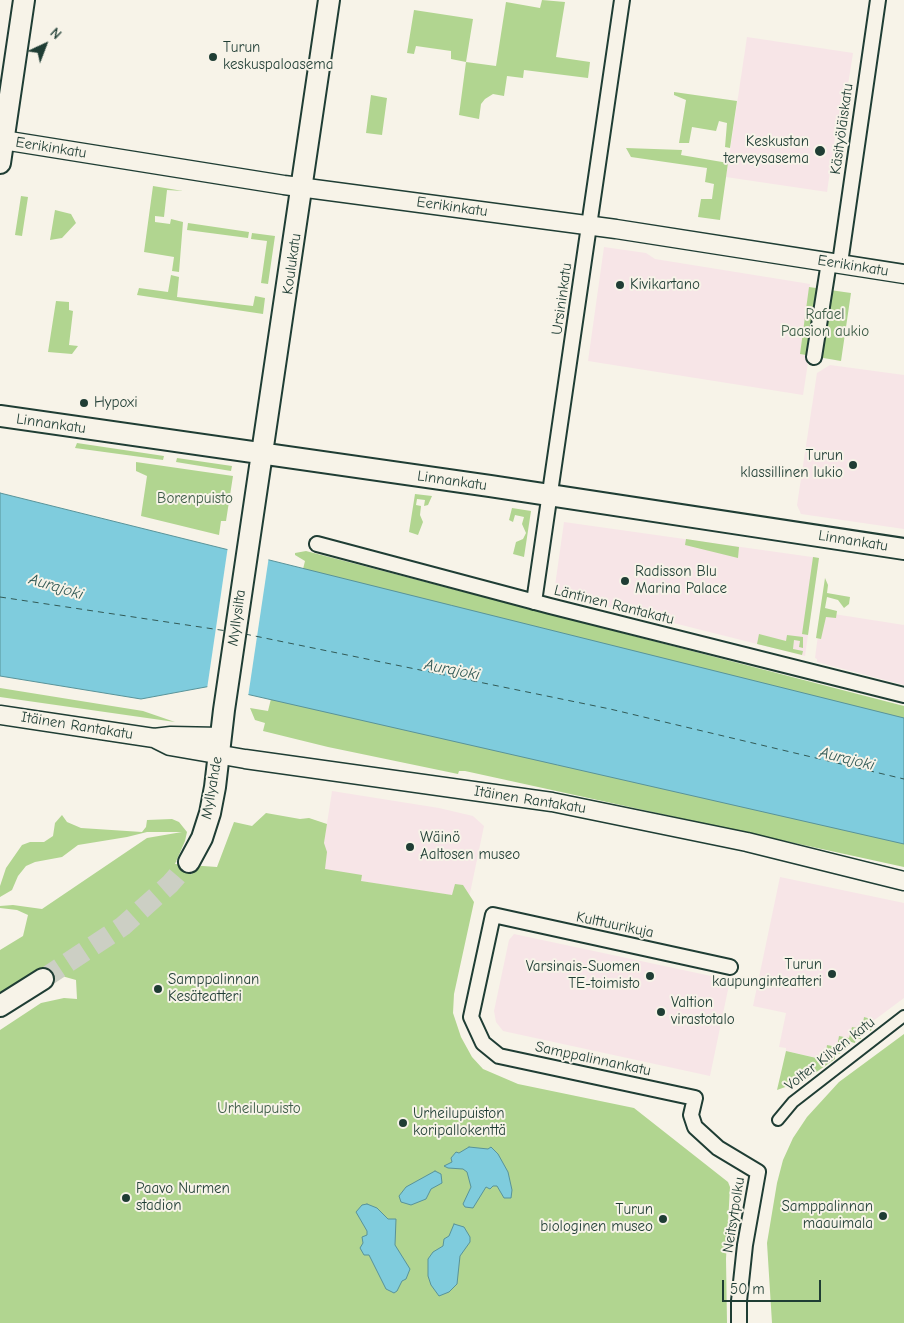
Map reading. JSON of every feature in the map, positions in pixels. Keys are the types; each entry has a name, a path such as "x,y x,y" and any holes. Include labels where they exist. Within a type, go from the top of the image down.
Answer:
{"main road":[{"path":"0,163 24,0"},
{"name":"Koulukatu","path":"251,527 303,187 329,0"},
{"name":"Linnankatu","path":"0,416 263,453 904,549"},
{"name":"Myllysilta","path":"224,710 251,527"},
{"name":"Myllyahde","path":"189,862 197,850 210,813 224,710"},
{"path":"0,1006 44,979"}],"street":[{"name":"Ursininkatu","path":"534,602 622,0"},
{"name":"Käsityöläiskatu","path":"834,263 878,0"},
{"name":"Eerikinkatu","path":"2,140 303,187 590,226 904,274"},
{"path":"814,357 834,263"},
{"name":"Läntinen Rantakatu","path":"316,544 534,602 904,696"},
{"name":"Itäinen Rantakatu","path":"0,715 154,738 170,746 219,745 552,802 747,842 904,881"},
{"name":"Kulttuurikuja","path":"487,1048 477,1035 471,1017 493,915 730,967"},
{"name":"Volter Kilven katu","path":"778,1120 792,1102 904,1016"},
{"name":"Samppalinnankatu","path":"487,1048 499,1056 695,1098 691,1115 695,1127 718,1148 758,1172"},
{"name":"Neitsytpolku","path":"739,1323 739,1301 745,1244 758,1172"}],"shaded area":[{"path":"747,37 853,53 843,117 837,124 827,192 726,177"},
{"path":"604,247 646,253 655,259 810,284 800,354 809,356 803,395 588,361"},
{"name":"Turun klassillinen lukio","path":"830,365 904,375 904,529 801,514 797,505 817,373"},
{"path":"564,522 819,558 805,656 554,593"},
{"path":"821,612 904,625 904,685 817,662 815,658"},
{"name":"Wäinö Aaltosen museo","path":"332,791 439,808 473,816 484,826 469,898 319,875"},
{"name":"Turun kaupunginteatteri","path":"780,877 904,903 904,998 822,1059 786,1051 786,1048 779,1047 786,1013 753,1006"},
{"name":"Valtion virastotalo","path":"514,934 730,980 710,1076 503,1031 496,1022 494,1011 509,940"}],"green space":[{"path":"542,0 565,2 556,57 590,62 588,78 524,70 523,78 507,76 504,96 493,94 485,99 481,104 479,119 459,115 466,62 496,66 506,2 540,8"},
{"path":"414,10 473,19 466,62 451,59 451,51 416,46 414,54 407,53"},
{"path":"674,92 737,101 730,148 725,147 727,123 719,121 716,131 692,127 689,143 679,143 686,100 674,95"},
{"path":"371,95 387,98 382,135 366,133"},
{"path":"626,148 682,150 681,155 728,163 720,220 698,217 701,199 712,199 714,184 705,182 707,168 631,157"},
{"path":"153,186 183,191 167,190 164,217 155,216 155,222 170,224 171,219 183,222 179,272 172,271 174,257 144,252"},
{"path":"21,196 28,197 22,236 15,235"},
{"path":"55,210 71,214 76,223 62,238 50,240"},
{"path":"188,223 249,232 248,238 187,230"},
{"path":"252,233 275,236 268,284 261,283 267,241 251,239"},
{"path":"171,275 179,277 177,297 253,306 255,296 265,298 263,314 137,295 139,288 168,292"},
{"name":"Rafael Paasion aukio","path":"809,287 851,293 841,361 800,354"},
{"path":"56,301 69,302 69,310 73,311 69,345 78,346 72,354 48,352"},
{"path":"77,443 164,456 163,460 75,448"},
{"path":"177,458 232,466 231,471 176,462"},
{"name":"Borenpuisto","path":"136,462 233,476 226,521 221,521 219,535 141,516 147,476 136,471"},
{"path":"415,494 432,496 428,505 424,506 425,500 417,499 416,505 421,506 420,515 423,522 418,535 409,532"},
{"path":"512,508 531,511 524,557 513,554 516,542 523,539 526,533 522,524 524,517 515,515 513,522 509,520"},
{"path":"686,539 739,547 738,558 685,545"},
{"path":"306,551 904,706 904,867 465,771 459,771 458,774 328,747 263,731 265,723 255,720 250,708 268,711 305,561 295,555 295,553"},
{"path":"813,557 819,558 808,635 802,634"},
{"path":"825,578 828,585 827,593 850,597 849,604 844,608 838,600 827,597 825,608 837,611 836,618 826,617 821,639 816,638"},
{"path":"759,634 786,641 787,635 803,637 803,648 799,647 800,641 794,640 793,649 803,651 802,655 757,644"},
{"path":"0,688 143,711 175,722 0,697"},
{"name":"Urheilupuisto","path":"266,813 300,819 309,818 327,824 324,843 327,852 325,869 362,875 361,881 452,895 455,884 463,885 474,902 454,994 453,1013 461,1037 472,1057 483,1069 518,1084 634,1108 728,1182 730,1187 726,1259 727,1323 0,1323 0,1030 41,1003 64,998 77,999 76,980 37,969 29,977 0,996 0,950 23,936 28,915 17,910 0,908 0,906 13,905 42,909 147,838 182,832 147,832 78,845 62,857 35,862 26,866 18,876 12,890 0,897 0,886 6,868 22,845 30,842 44,842 53,836 55,823 62,815 67,822 81,828 142,832 146,827 147,820 172,819 179,822 187,832 175,864 217,867 234,822 252,826"},
{"path":"864,1017 874,1020 871,1031 867,1030 866,1034 861,1034 861,1039 856,1038 855,1043 851,1042 850,1046 846,1046 845,1050 841,1050 840,1054 835,1053 835,1059 805,1080 777,1090 786,1051 825,1060 827,1045 837,1047 839,1036 849,1038 852,1027 862,1029"},
{"path":"904,1034 904,1323 772,1323 767,1243 777,1183 783,1160 793,1138 807,1117 839,1082"}],"water":[{"name":"Aurajoki","path":"0,493 904,718 904,844 211,686 141,699 0,676"},
{"path":"469,1147 488,1149 491,1147 498,1154 508,1172 512,1190 511,1198 504,1198 497,1186 493,1186 490,1189 486,1187 473,1208 465,1207 463,1204 471,1187 467,1172 463,1169 444,1166 452,1162 451,1158 456,1152 459,1153"},
{"path":"435,1171 441,1174 442,1183 431,1189 426,1199 411,1205 401,1202 399,1196 406,1187"},
{"path":"367,1204 377,1208 388,1219 396,1219 395,1245 410,1269 406,1279 402,1281 394,1293 386,1289 369,1255 364,1255 360,1248 363,1243 362,1237 367,1235 367,1231 356,1212 362,1205"},
{"path":"454,1224 464,1227 470,1237 470,1242 460,1256 457,1284 449,1292 439,1296 431,1285 428,1276 428,1259 433,1252 443,1246 444,1239 449,1236"}],"pier":[{"path":"228,546 269,556 248,697 207,689"}],"ferry route":[{"path":"0,597 227,631"},
{"path":"245,634 610,709 904,779"}],"tunnel":[{"path":"43,979 123,926 170,884 189,862"}],"place":[{"name":"Turun keskuspaloasema","path":"213,57"},
{"name":"Keskustan terveysasema","path":"820,151"},
{"name":"Kivikartano","path":"620,285"},
{"name":"Hypoxi","path":"84,403"},
{"name":"Turun klassillinen lukio","path":"853,465"},
{"name":"Radisson Blu Marina Palace","path":"625,581"},
{"name":"Wäinö Aaltosen museo","path":"410,847"},
{"name":"Turun kaupunginteatteri","path":"832,974"},
{"name":"Varsinais-Suomen TE-toimisto","path":"650,976"},
{"name":"Samppalinnan Kesäteatteri","path":"158,989"},
{"name":"Valtion virastotalo","path":"661,1012"},
{"name":"Urheilupuiston koripallokenttä","path":"403,1123"},
{"name":"Paavo Nurmen stadion","path":"126,1198"},
{"name":"Samppalinnan maauimala","path":"883,1216"},
{"name":"Turun biologinen museo","path":"663,1219"}]}
